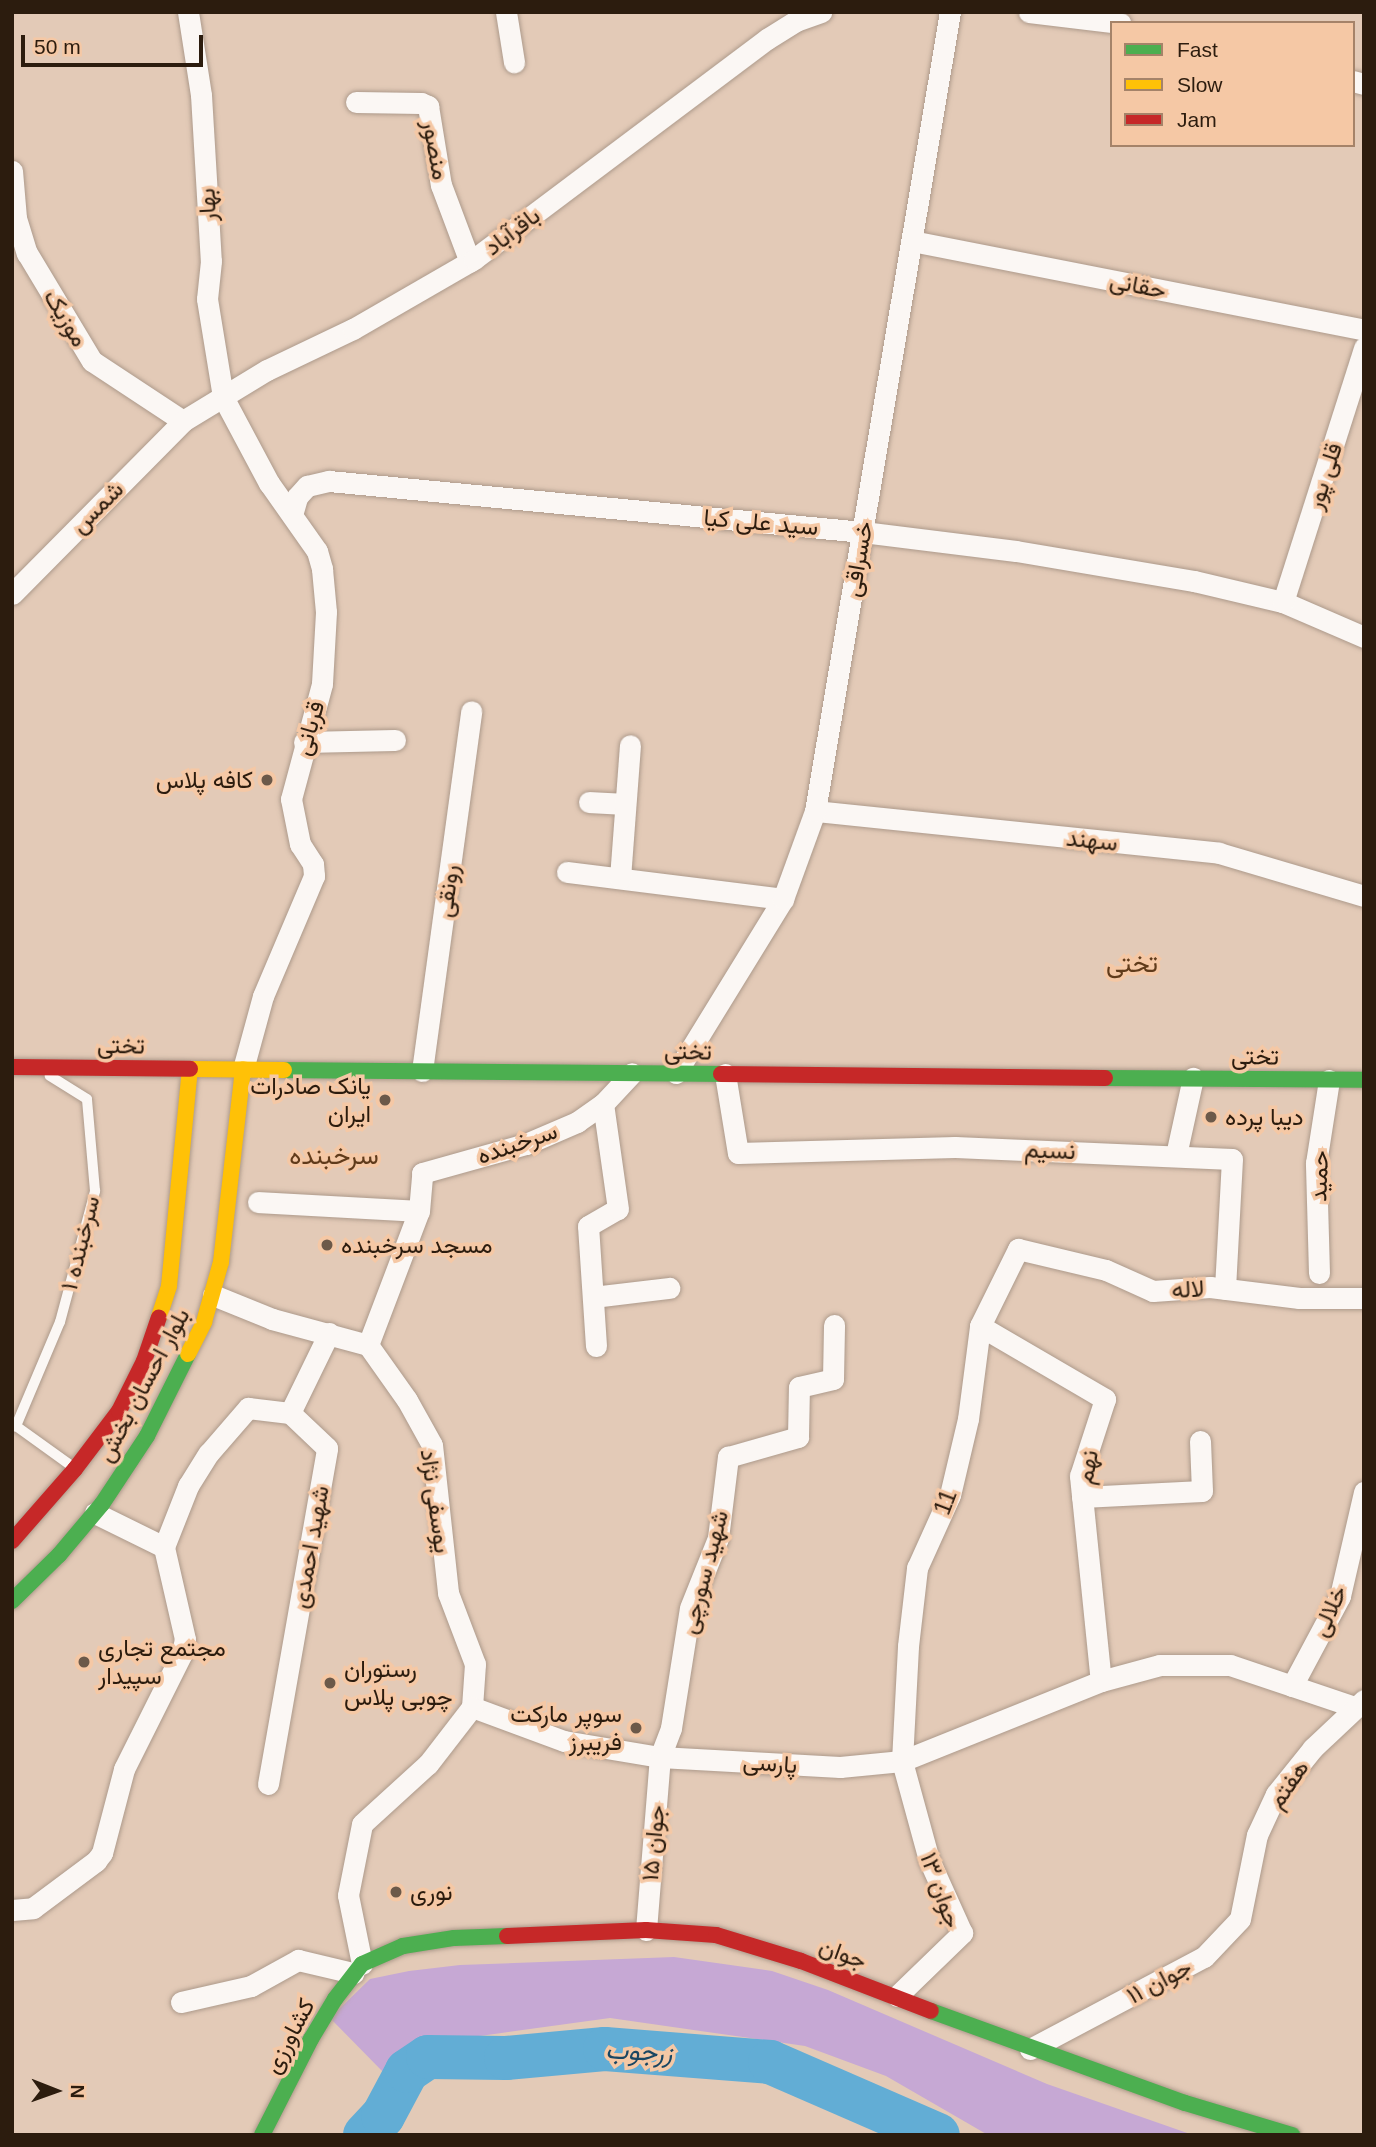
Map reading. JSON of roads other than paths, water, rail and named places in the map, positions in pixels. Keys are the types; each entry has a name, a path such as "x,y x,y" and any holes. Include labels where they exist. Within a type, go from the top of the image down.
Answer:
{"main road":[{"name":"تختی","path":"12,1067 1364,1080"},
{"name":"بلوار احسان بخش","path":"12,1541 75,1469 119,1411 144,1362 169,1286 190,1069"},
{"name":"بلوار احسان بخش","path":"12,1601 59,1555 95,1513 147,1436 187,1361 214,1295 234,1159 243,1069"},
{"path":"182,1160 190,1144 199,1140"},
{"path":"216,1140 225,1143 234,1159"},
{"name":"جوان","path":"358,1968 403,1946 454,1938 646,1930 716,1935 897,1996 1030,2049 1185,2103 1292,2135"},
{"name":"کشاورزی","path":"262,2135 311,2039 358,1968"}],"street":[{"name":"بهار","path":"188,12 201,95 211,261 207,299 223,397"},
{"path":"506,12 514,62"},
{"name":"خسراقی","path":"676,1073 783,899 815,811 950,12"},
{"path":"1029,12 1110,22"},
{"name":"باقرآباد","path":"183,421 267,370 353,329 470,262 767,39 796,21 818,13"},
{"name":"منصور","path":"356,102 421,103 428,106 441,186 470,262"},
{"name":"موزیک","path":"12,170 16,218 27,253 92,360 183,421"},
{"name":"حقانی","path":"912,242 1364,330"},
{"name":"قلی پور","path":"1283,603 1355,408 1364,348"},
{"name":"قربانی","path":"223,397 269,483 317,551 322,569 326,612 322,684 304,742 291,799 300,844 313,864 314,876 263,996 243,1069"},
{"name":"شمس","path":"12,594 183,421"},
{"name":"سید علی کیا","path":"292,515 297,497 307,485 329,481 863,532 1016,551 1194,581 1283,603 1364,637"},
{"name":"رونقی","path":"422,1071 471,711"},
{"path":"304,742 395,740"},
{"path":"620,878 630,745"},
{"path":"589,802 625,804"},
{"name":"سهند","path":"815,811 1219,853 1364,896"},
{"path":"567,872 783,899"},
{"name":"سرخبنده","path":"368,1345 419,1212 422,1172 526,1144 577,1122 603,1104 632,1073"},
{"name":"نسیم","path":"725,1074 738,1153 955,1147 1233,1159 1225,1289"},
{"path":"1176,1155 1193,1078"},
{"name":"حمید","path":"1319,1273 1316,1163 1329,1080"},
{"path":"596,1346 588,1226 618,1209 603,1104"},
{"path":"258,1202 419,1212"},
{"name":"لاله","path":"1018,1249 1106,1270 1153,1291 1210,1287 1299,1298 1364,1298"},
{"name":"11","path":"902,1761 908,1646 917,1568 950,1495 968,1419 980,1326 1018,1249"},
{"path":"593,1297 669,1288"},
{"path":"214,1295 272,1319 368,1345"},
{"name":"شهید سورچی","path":"660,1757 671,1728 690,1608 718,1538 728,1457 798,1437 799,1387 833,1379 834,1325"},
{"name":"نهم","path":"980,1326 1105,1399 1080,1476 1101,1681"},
{"path":"12,1910 33,1908 96,1861 102,1853 124,1769 182,1653 185,1639 164,1547 188,1486 209,1453 248,1408 290,1413 329,1333"},
{"name":"یوسفی نژاد","path":"368,1345 407,1399 432,1446 448,1593 475,1664 472,1707"},
{"name":"شهید احمدی","path":"268,1784 327,1448 290,1413"},
{"path":"1082,1497 1202,1491 1200,1441"},
{"name":"خلالی","path":"1292,1686 1340,1596 1364,1492"},
{"path":"95,1513 164,1547"},
{"name":"پارسی","path":"472,1707 564,1741 660,1757 840,1768 902,1761 1101,1681 1160,1665 1230,1665 1361,1708"},
{"path":"181,2002 251,1986 298,1960 358,1968 348,1895 362,1824 428,1764 472,1707"},
{"name":"هفتم","path":"1250,1878 1257,1835 1276,1794 1313,1748 1361,1708"},
{"name":"جوان ۱۵","path":"646,1930 660,1757"},
{"name":"جوان ۱۳","path":"897,1996 962,1933 929,1860 902,1761"},
{"name":"جوان ۱۱","path":"1030,2049 1204,1957 1240,1919 1250,1878"}],"lane":[{"name":"سرخبنده ۱","path":"14,1427 60,1322 95,1191 87,1099 36,1067"},
{"path":"14,1427 75,1469"}],"waterway":[{"name":"زرجوب","path":"365,2135 383,2116 407,2071 428,2057 506,2058 605,2049 770,2062 938,2135"}],"place":[{"name":"کافه پلاس","path":"267,780"},
{"name":"یانک صادرات ایران","path":"385,1100"},
{"name":"دیبا پرده","path":"1211,1117"},
{"name":"مسجد سرخبنده","path":"327,1245"},
{"name":"مجتمع تجاری سپیدار","path":"84,1662"},
{"name":"رستوران چوبی پلاس","path":"330,1683"},
{"name":"سوپر مارکت فریبرز","path":"636,1728"},
{"name":"نوری","path":"396,1892"}],"district":[{"name":"تختی","path":"1132,964"},
{"name":"سرخبنده","path":"334,1156"}]}
